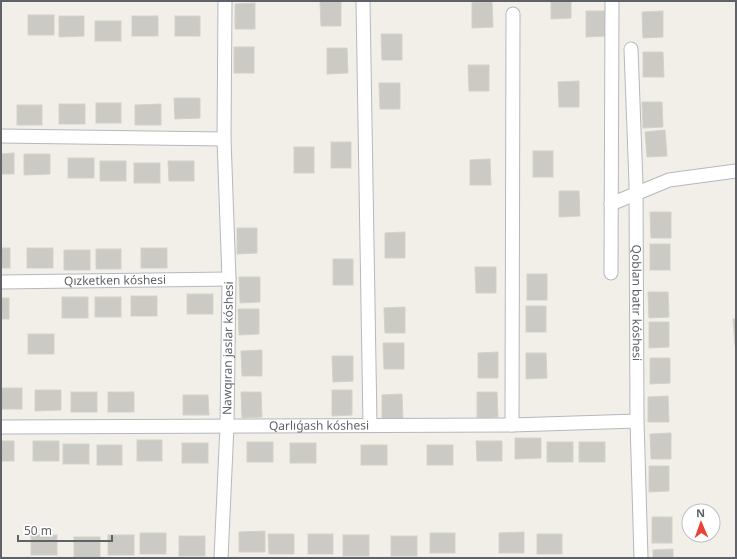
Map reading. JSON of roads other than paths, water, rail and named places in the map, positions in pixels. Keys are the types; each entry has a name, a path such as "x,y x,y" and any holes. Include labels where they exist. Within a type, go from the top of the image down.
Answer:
{"street":[{"name":"Nawqıran jaslar kóshesi","path":"221,558 227,426 229,279 224,139 225,1"},
{"path":"363,1 370,425"},
{"path":"610,273 612,1"},
{"path":"512,425 513,14"},
{"name":"Qoblan batır kóshesi","path":"631,49 636,194 637,421 641,558"},
{"path":"1,136 224,139"},
{"path":"611,204 669,180 736,171"},
{"name":"Qızketken kóshesi","path":"1,282 229,279"},
{"name":"Qarlıǵash kóshesi","path":"1,427 512,425 637,421"}]}
